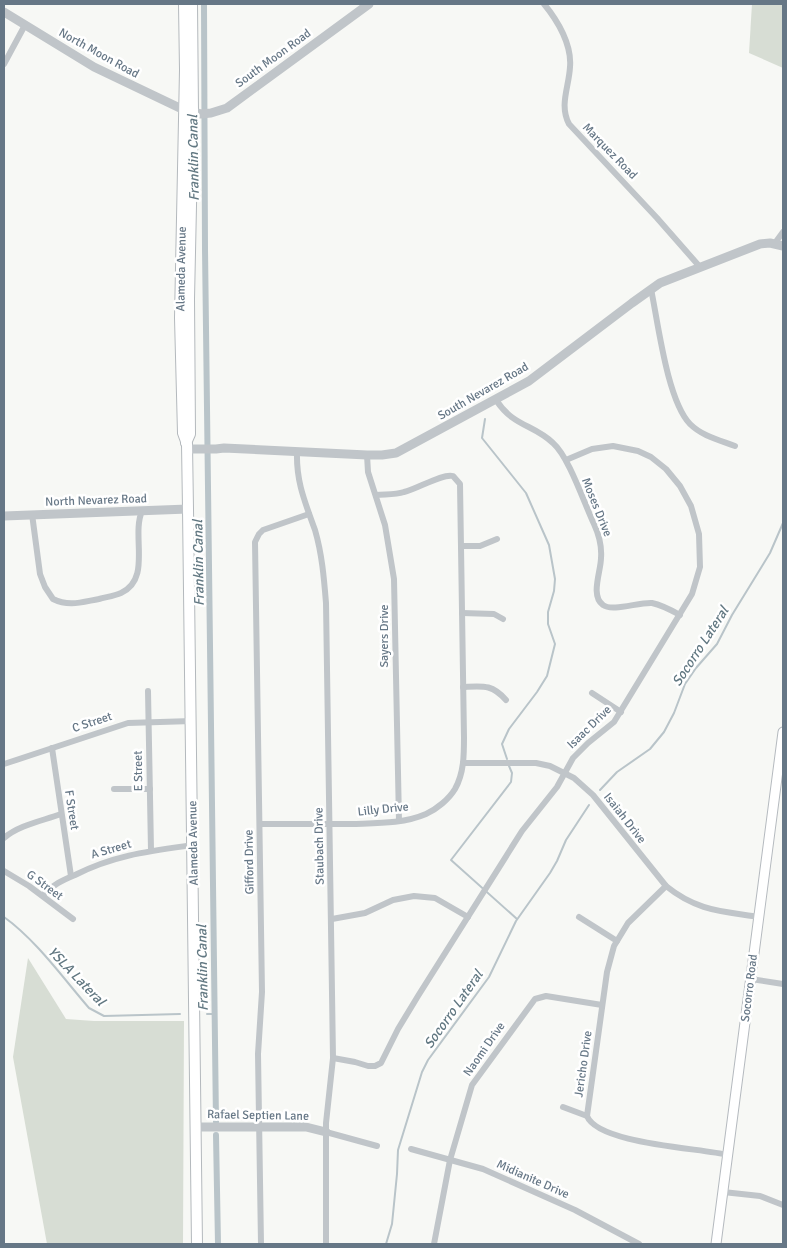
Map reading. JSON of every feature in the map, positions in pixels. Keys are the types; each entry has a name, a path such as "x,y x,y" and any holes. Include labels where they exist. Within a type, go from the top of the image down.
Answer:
{"main road":[{"name":"Alameda Avenue","path":"184,4 192,112"},
{"name":"Alameda Avenue","path":"192,4 192,112 180,318 182,433 189,447 188,509 197,1244"},
{"name":"Socorro Road","path":"716,1244 783,732"}],"street":[{"name":"South Moon Road","path":"192,112 211,113 227,108 369,4"},
{"name":"Marquez Road","path":"544,4 564,36 569,52 570,67 564,99 564,111 569,124 652,212 700,267"},
{"name":"North Moon Road","path":"4,12 94,67 192,112"},
{"path":"4,64 26,25"},
{"name":"South Nevarez Road","path":"189,447 367,455 382,455 403,450 533,378 652,289 667,280 760,244 779,245 783,232"},
{"path":"652,289 667,370 682,410 696,429 734,446"},
{"name":"Moses Drive","path":"496,400 511,418 554,444 566,460 599,536 602,557 597,588 598,600 601,604 608,608 651,603 665,607 680,615"},
{"name":"Isaac Drive","path":"333,1058 372,1067 381,1063 398,1029 522,830 557,787 579,751 614,722 692,594 700,567 700,542 697,522 680,486 666,469 651,457 634,450 613,446 592,448 566,460"},
{"name":"Staubach Drive","path":"296,451 301,491 315,530 324,569 332,919 333,1058 326,1132 326,1244"},
{"name":"Sayers Drive","path":"367,455 368,472 385,525 394,579 399,821"},
{"name":"Lilly Drive","path":"260,824 399,821 429,812 446,800 458,783 463,770 464,687 461,490 458,480 453,476 445,476 402,493 376,495"},
{"name":"North Nevarez Road","path":"4,516 188,509"},
{"path":"32,514 40,574 43,582 54,599 70,604 120,594 134,582 139,569 138,522 142,511"},
{"name":"Gifford Drive","path":"261,1244 258,1045 262,992 255,542 263,530 308,514"},
{"path":"461,546 480,546 497,539"},
{"path":"462,613 494,614 503,619"},
{"path":"464,687 487,686 494,688 506,700"},
{"name":"E Street","path":"148,691 151,850"},
{"path":"592,693 621,712"},
{"name":"C Street","path":"4,764 120,725 192,721"},
{"name":"F Street","path":"52,748 71,876"},
{"name":"Isaiah Drive","path":"463,764 536,763 550,766 564,773 584,786 593,795 666,886 686,900 707,909 759,917"},
{"path":"114,789 150,789"},
{"path":"4,838 12,832 61,814"},
{"name":"A Street","path":"43,896 52,886 107,860 151,850 193,845"},
{"name":"G Street","path":"4,871 43,896 73,919"},
{"name":"Jericho Drive","path":"666,886 628,923 617,941 606,972 587,1116 594,1125 629,1139 728,1155"},
{"path":"332,919 365,913 393,900 414,896 435,898 468,917"},
{"path":"579,917 617,941"},
{"path":"751,979 783,984"},
{"name":"Naomi Drive","path":"436,1244 450,1160 472,1085 533,1001 539,997 546,996 602,1005"},
{"path":"563,1107 587,1116"},
{"name":"Rafael Septien Lane","path":"197,1127 306,1127 377,1146"},
{"name":"Midianite Drive","path":"411,1149 483,1170 581,1213 626,1241 639,1244"},
{"path":"723,1192 760,1196 783,1205"}],"shaded area":[{"path":"752,4 783,4 783,68 749,53"},
{"path":"28,958 66,1019 94,1021 184,1021 183,1244 47,1244 13,1057"}],"waterway":[{"name":"Franklin Canal","path":"204,4 205,249 216,1122"},
{"path":"485,419 482,438 526,493 549,545 555,579 554,591 548,612 548,624 555,644 547,676 509,729 502,744 507,759"},
{"name":"Socorro Lateral","path":"600,790 617,772 650,749 664,732 674,713 685,684 717,644 732,615 770,553 783,523"},
{"path":"509,766 512,773 511,782 451,860 517,919"},
{"name":"Socorro Lateral","path":"386,1244 392,1224 398,1150 422,1072 428,1060 489,977 516,921 550,873 566,840 589,805"},
{"name":"YSLA Lateral","path":"4,917 38,948 89,1008 104,1016 180,1014"},
{"name":"YSLA Lateral","path":"207,1014 214,1014"},
{"name":"Franklin Canal","path":"216,1135 218,1244"}]}
